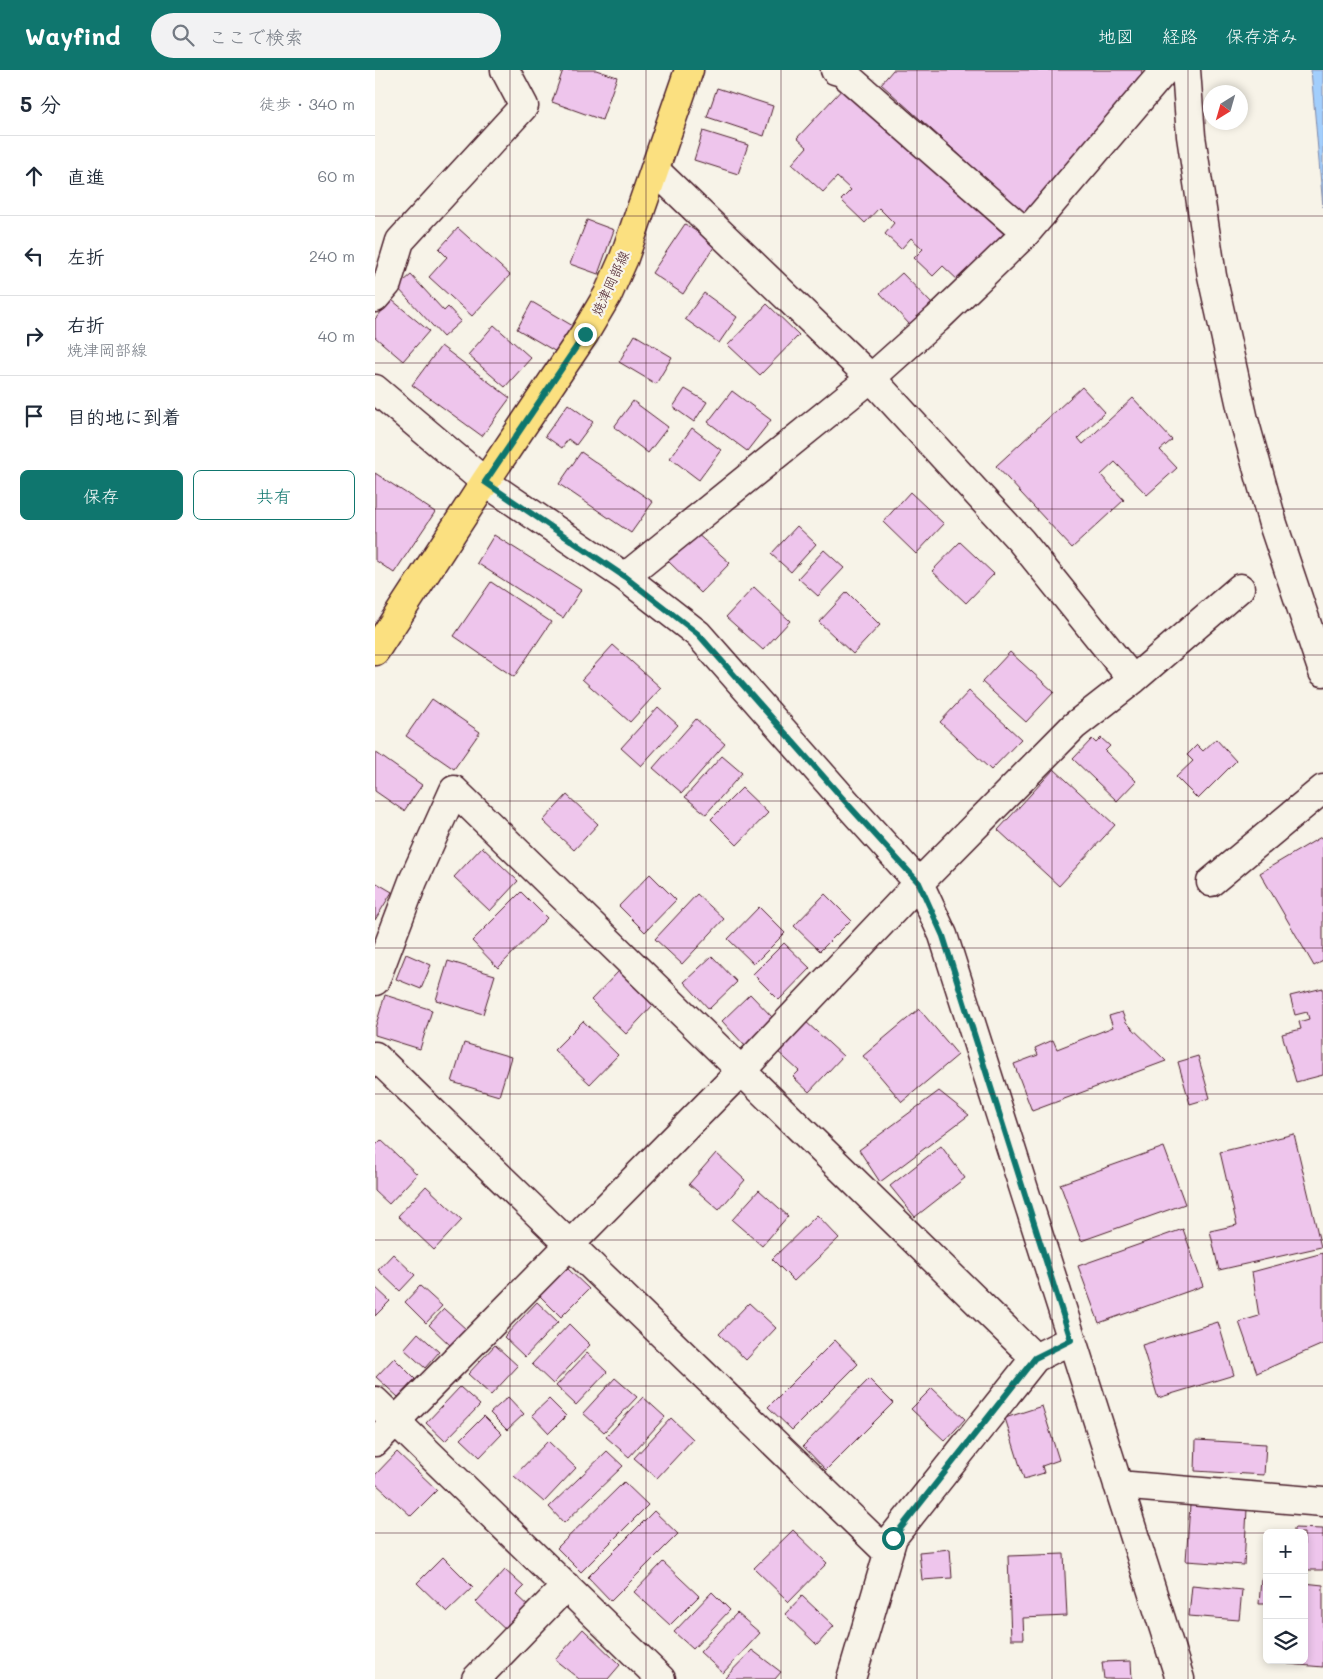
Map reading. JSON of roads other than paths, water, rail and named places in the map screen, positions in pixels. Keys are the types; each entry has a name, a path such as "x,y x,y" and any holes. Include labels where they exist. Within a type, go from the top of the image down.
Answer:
{"main road":[{"name":"焼津岡部線","path":"375,651 485,482 585,334 608,294 624,258 689,70"}],"street":[{"path":"375,298 387,284 400,241 524,106 505,70"},
{"path":"625,577 871,378 937,319 1026,233 1165,70"},
{"path":"1186,70 1191,136 1212,276 1240,401 1273,524 1323,672"},
{"path":"840,71 1026,233"},
{"path":"655,170 871,378 1021,541 1133,680"},
{"path":"375,389 485,482 625,577 698,634 919,883 943,936 1180,1679"},
{"path":"375,1442 741,1071 919,883 1074,726 1133,680 1239,588"},
{"path":"1211,882 1323,789"},
{"path":"375,981 413,881 454,790 1035,1358"},
{"path":"375,1056 888,1553"},
{"path":"851,1679 893,1538 1035,1358 1071,1340"},
{"path":"375,1402 661,1679"},
{"path":"1118,1485 1323,1502"},
{"path":"476,1679 566,1586"}],"water":[{"path":"1311,70 1323,70 1323,207"}]}
